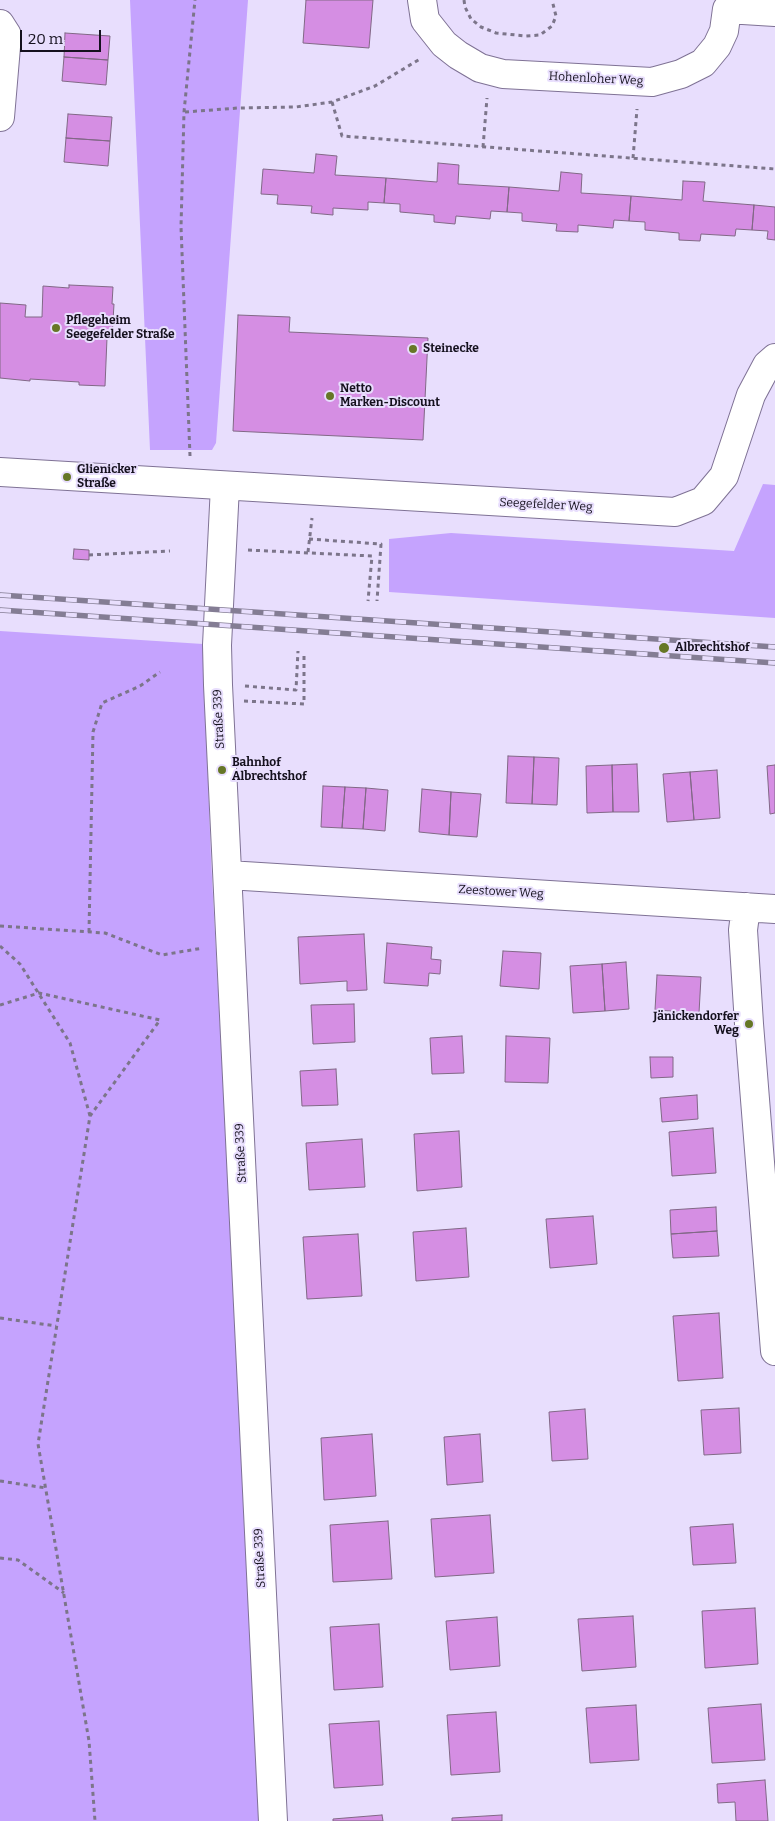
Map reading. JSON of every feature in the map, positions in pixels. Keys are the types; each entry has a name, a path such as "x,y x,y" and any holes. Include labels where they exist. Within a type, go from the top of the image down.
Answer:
{"street":[{"name":"Hohenloher Weg","path":"422,0 425,20 444,44 458,56 480,68 503,74 639,82 652,82 681,74 703,63 717,46 724,31 727,5 775,12"},
{"path":"0,24 7,35 0,117"},
{"name":"Seegefelder Weg","path":"0,472 675,512 703,501 724,476 751,394 767,365 775,358"},
{"name":"Straße 339","path":"225,486 217,645 273,1821"},
{"name":"Zeestower Weg","path":"228,875 775,909"},
{"path":"746,907 743,930 769,1188 775,1350"}],"path":[{"path":"190,458 181,227 184,112 195,0"},
{"path":"464,0 471,19 481,27 496,33 526,36 540,35 552,26 556,16 552,0"},
{"path":"184,112 238,108 296,107 332,102 375,86 444,44"},
{"path":"483,147 489,70"},
{"path":"633,158 639,82"},
{"path":"332,102 342,136 775,169"},
{"path":"308,552 312,514"},
{"path":"309,539 381,544 377,601"},
{"path":"242,550 372,556 368,601"},
{"path":"89,556 170,551"},
{"path":"252,686 296,690 298,651"},
{"path":"243,701 304,704 304,652"},
{"path":"90,932 93,732 102,703 140,686 160,672"},
{"path":"0,926 105,933 162,955 231,942"},
{"path":"0,946 20,964 70,1043 90,1116 38,1444 89,1742 95,1821"},
{"path":"0,1005 38,993 160,1020 90,1116"},
{"path":"0,1318 56,1326"},
{"path":"0,1481 46,1488"},
{"path":"0,1558 18,1560 64,1593"}],"shaded area":[{"path":"130,0 248,0 216,443 212,450 150,450"},
{"path":"763,484 775,485 775,618 389,592 389,539 451,533 734,551"},
{"path":"0,631 203,644 211,859 261,1821 0,1821"}],"building":[{"path":"306,0 373,0 369,48 303,43"},
{"path":"65,33 110,36 108,60 64,57"},
{"path":"64,57 108,60 106,85 62,81"},
{"path":"68,114 112,117 110,141 66,138"},
{"path":"66,138 110,141 108,166 64,162"},
{"path":"316,154 337,156 335,175 386,178 384,203 368,202 368,210 333,208 333,215 311,213 312,206 277,204 278,195 261,194 263,169 314,173"},
{"path":"438,163 459,165 458,184 509,187 507,212 491,211 490,219 456,216 455,224 434,222 434,215 400,212 400,204 384,203 386,178 437,182"},
{"path":"561,172 582,174 581,193 631,196 629,221 614,220 613,228 578,225 578,232 556,231 557,224 522,221 522,213 507,212 509,187 559,191"},
{"path":"683,181 705,182 703,201 754,205 752,230 736,229 735,236 701,234 700,241 679,240 679,233 645,230 645,222 629,221 631,196 682,200"},
{"path":"754,205 775,207 775,240 767,239 768,231 752,230"},
{"name":"Pflegeheim Seegefelder Straße","path":"69,285 113,287 112,338 107,338 105,386 79,385 79,382 0,378 0,303 26,305 25,317 42,317 43,286 69,288"},
{"name":"Netto Marken-Discount","path":"238,315 290,317 289,332 428,338 423,440 233,431"},
{"path":"74,549 89,550 89,560 73,559"},
{"path":"508,756 534,757 532,804 506,803"},
{"path":"534,757 559,758 557,805 532,804"},
{"path":"637,764 639,812 613,812 612,765"},
{"path":"612,765 613,812 587,813 586,766"},
{"path":"775,765 775,813 770,814 767,766"},
{"path":"717,770 720,818 694,820 690,772"},
{"path":"690,772 694,820 667,822 663,774"},
{"path":"323,786 345,787 342,828 321,827"},
{"path":"345,787 366,788 363,829 342,828"},
{"path":"366,788 388,790 385,831 363,829"},
{"path":"422,789 451,792 449,835 419,832"},
{"path":"451,792 481,794 477,837 449,835"},
{"path":"364,934 367,990 347,991 347,981 300,984 298,937"},
{"path":"387,943 432,947 431,959 441,960 440,974 429,973 428,986 384,983"},
{"path":"503,951 541,953 539,989 500,986"},
{"path":"626,962 629,1009 605,1011 602,964"},
{"path":"602,964 605,1011 573,1013 570,966"},
{"path":"657,975 701,977 699,1013 655,1010"},
{"path":"354,1004 355,1042 313,1044 311,1005"},
{"path":"462,1036 464,1073 432,1074 430,1038"},
{"path":"506,1036 550,1038 548,1083 505,1082"},
{"path":"650,1057 673,1057 673,1077 651,1078"},
{"path":"336,1069 338,1105 302,1106 300,1071"},
{"path":"697,1095 698,1119 662,1122 660,1098"},
{"path":"713,1128 716,1173 672,1176 669,1132"},
{"path":"459,1131 462,1187 417,1191 414,1134"},
{"path":"362,1139 365,1187 309,1190 306,1143"},
{"path":"716,1207 717,1231 671,1234 670,1210"},
{"path":"593,1216 597,1264 550,1268 546,1219"},
{"path":"466,1228 469,1277 416,1281 413,1232"},
{"path":"717,1231 719,1256 673,1258 671,1234"},
{"path":"358,1234 362,1296 307,1299 303,1237"},
{"path":"719,1313 723,1378 678,1381 673,1316"},
{"path":"739,1408 741,1453 704,1455 701,1410"},
{"path":"585,1409 588,1459 552,1461 549,1412"},
{"path":"372,1434 376,1496 324,1500 321,1438"},
{"path":"480,1434 483,1482 447,1485 444,1437"},
{"path":"490,1515 494,1573 435,1577 431,1519"},
{"path":"388,1521 392,1579 333,1582 330,1525"},
{"path":"733,1524 736,1563 693,1565 690,1527"},
{"path":"755,1608 758,1664 705,1668 702,1611"},
{"path":"633,1616 636,1667 582,1671 578,1619"},
{"path":"497,1617 500,1666 450,1670 446,1621"},
{"path":"379,1624 383,1687 334,1690 330,1627"},
{"path":"761,1704 765,1760 712,1763 708,1708"},
{"path":"636,1705 639,1760 590,1763 586,1708"},
{"path":"496,1712 500,1772 451,1775 447,1715"},
{"path":"379,1721 383,1785 334,1788 329,1724"},
{"path":"765,1780 768,1821 736,1821 735,1802 718,1803 717,1784"},
{"path":"382,1815 383,1821 333,1821 333,1819"},
{"path":"502,1815 502,1821 452,1821 452,1818"}],"railway":[{"path":"0,595 775,647"},
{"path":"0,610 775,663"}],"place":[{"name":"Pflegeheim Seegefelder Straße","path":"56,328"},
{"name":"Steinecke","path":"413,349"},
{"name":"Netto Marken-Discount","path":"330,396"},
{"name":"Glienicker Straße","path":"67,477"},
{"name":"Albrechtshof","path":"664,648"},
{"name":"Bahnhof Albrechtshof","path":"222,770"},
{"name":"Jänickendorfer Weg","path":"749,1024"}]}
